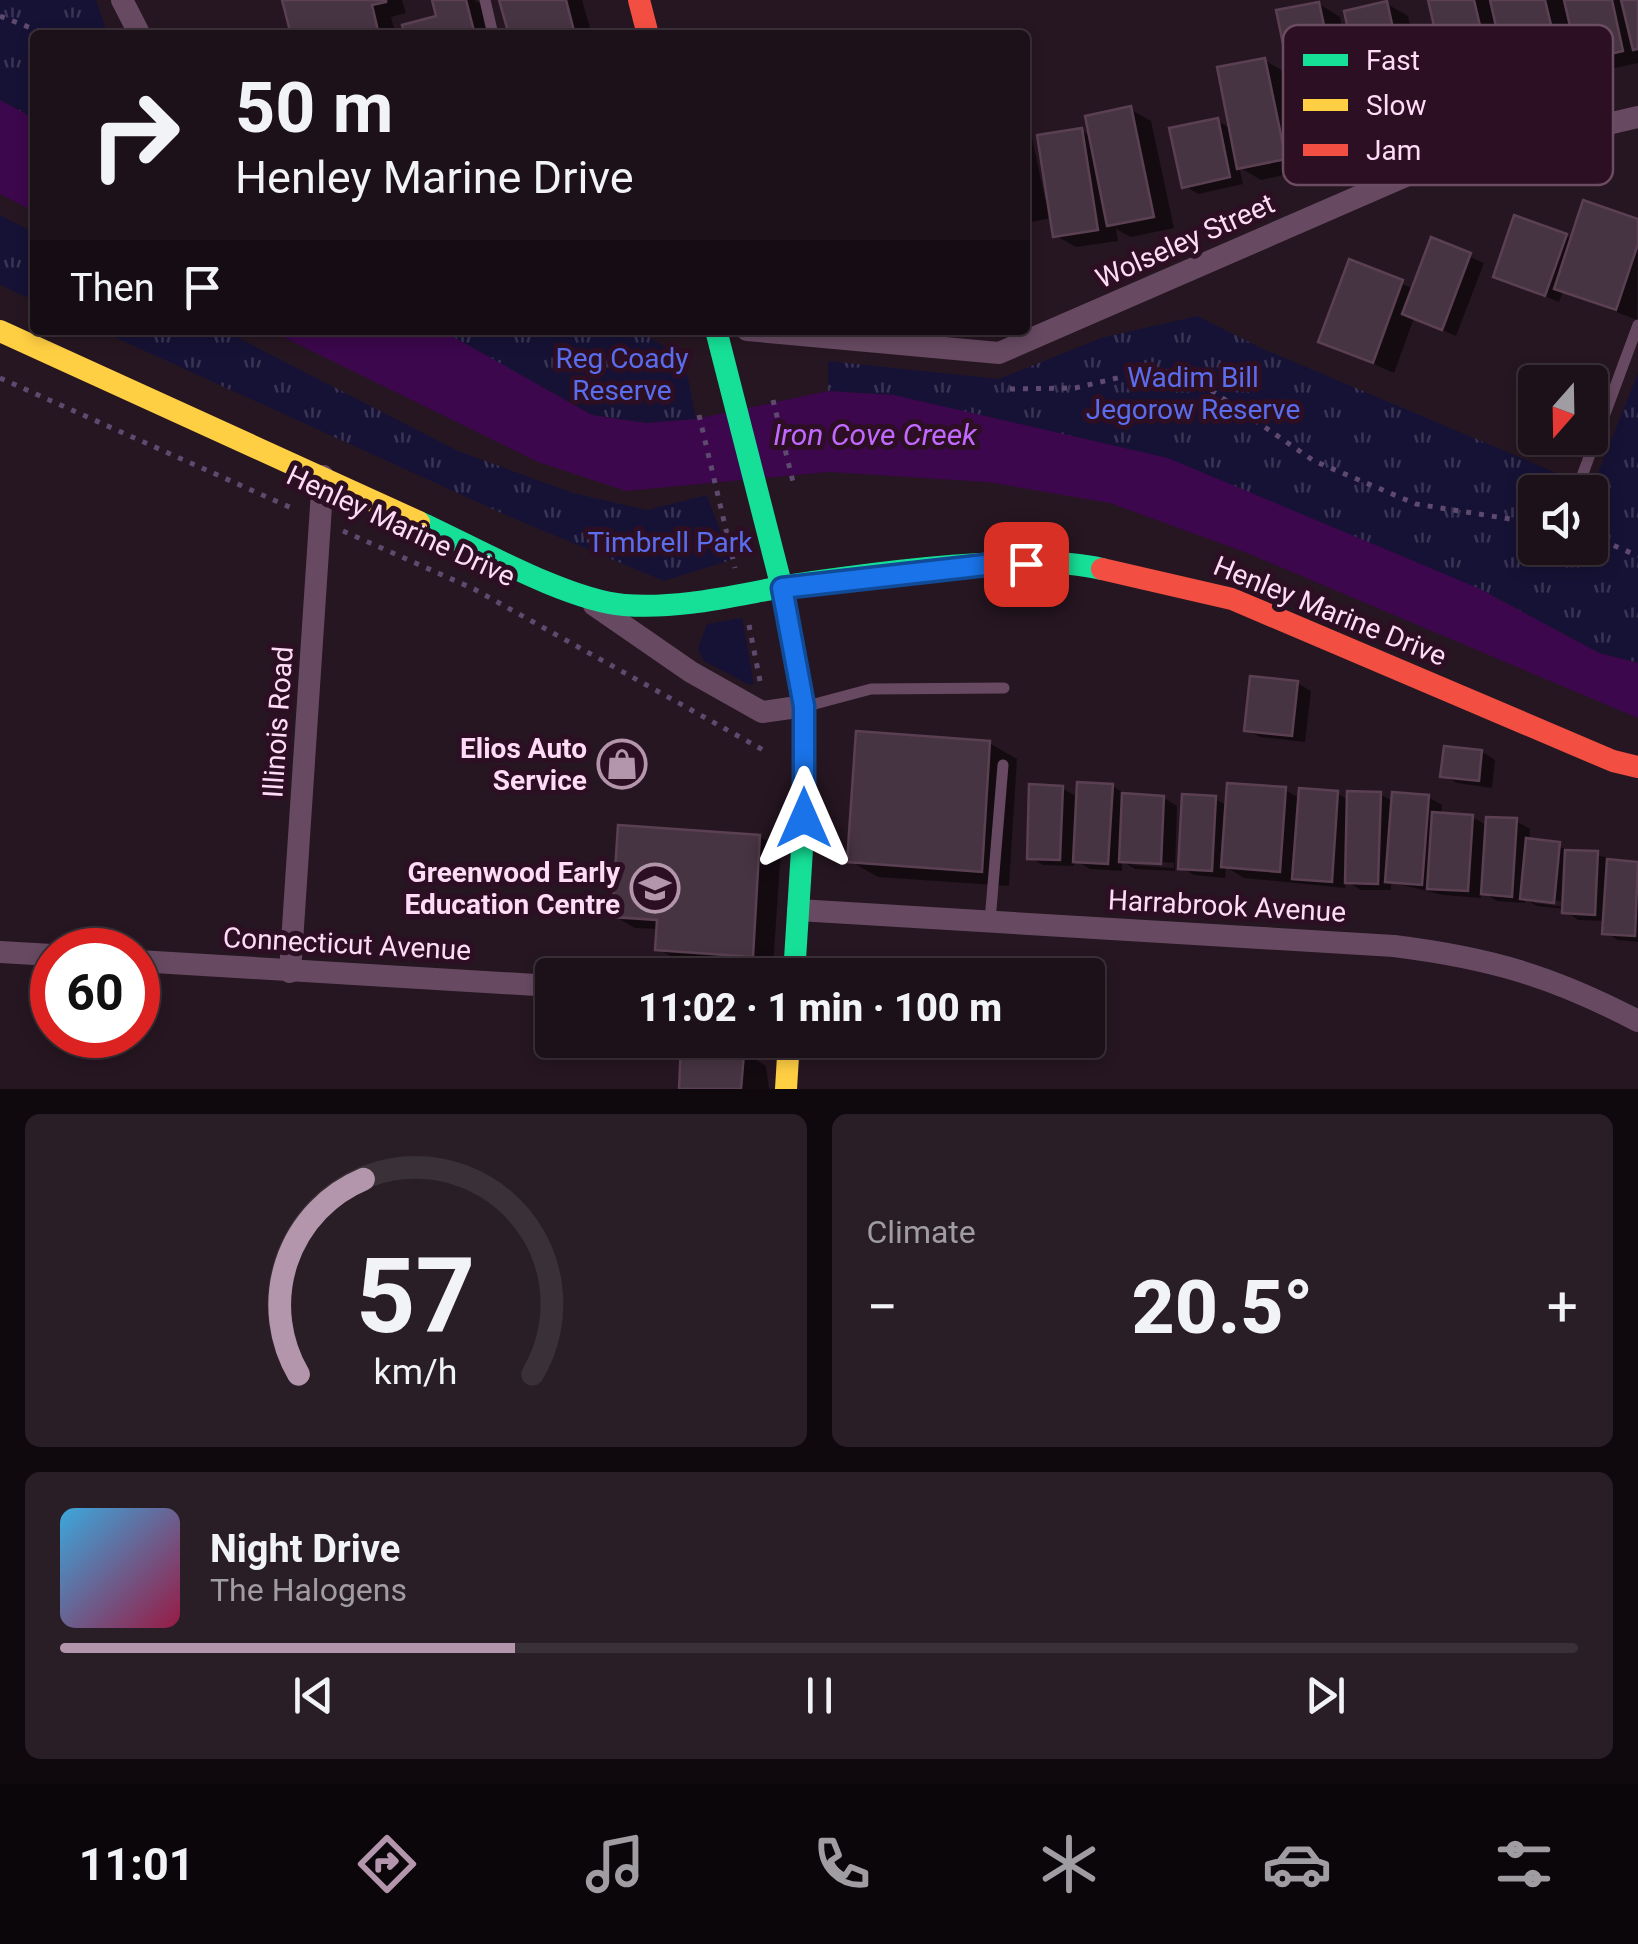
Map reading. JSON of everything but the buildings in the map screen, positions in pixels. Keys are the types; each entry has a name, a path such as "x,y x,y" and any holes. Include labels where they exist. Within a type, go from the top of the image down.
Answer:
{"street":[{"path":"122,0 136,30"},
{"path":"639,0 647,30"},
{"name":"Wolseley Street","path":"1613,122 1638,116"},
{"name":"Wolseley Street","path":"802,335 999,353 1384,185"},
{"name":"Henley Marine Drive","path":"0,331 572,590 620,605 682,606 782,588 994,564 1091,566 1232,598 1613,761 1638,767"},
{"path":"717,335 782,588 804,706 795,958"},
{"name":"Illinois Road","path":"290,972 323,522 323,476"},
{"name":"Henley Marine Drive","path":"572,590 691,672 762,712 804,706"},
{"name":"Harrabrook Avenue","path":"798,910 1394,946 1459,954 1532,972 1638,1021"},
{"path":"0,952 30,954"},
{"name":"Connecticut Avenue","path":"160,963 535,985"},
{"path":"786,1089 789,1058"}],"lane":[{"path":"485,0 493,30"},
{"path":"1582,475 1638,325"},
{"path":"804,706 870,689 1004,688"},
{"path":"990,921 1003,766"}],"path":[{"path":"0,16 36,30"},
{"path":"1010,389 1076,388 1152,370 1178,373 1208,388 1314,461 1416,504 1518,520"},
{"name":"Henley Marine Drive","path":"0,378 474,590 765,752"},
{"path":"773,400 794,486"},
{"path":"699,416 737,575"},
{"path":"1608,543 1638,556"},
{"path":"748,614 760,681"}],"green space":[{"path":"0,0 96,0 106,30 30,30 30,116 0,100"},
{"path":"0,215 30,230 30,299 0,285"},
{"name":"Wadim Bill Jegorow Reserve","path":"1197,316 1261,348 1561,475 1518,475 1518,565 1608,565 1608,475 1597,475 1638,373 1638,663 1599,653 1478,588 894,395 828,391 828,361 999,379 1101,338"},
{"name":"Timbrell Park","path":"110,335 233,335 458,451 573,493 647,510 707,495 731,560 664,581 508,516"},
{"name":"Reg Coady Reserve","path":"450,335 645,335 674,352 687,373 696,419 646,423 592,415"},
{"path":"742,618 754,684 750,685 704,661 698,649 707,624"}],"water":[{"path":"0,100 30,116 30,209 0,194"},
{"name":"Iron Cove Creek","path":"279,335 450,335 592,415 646,423 696,419 828,391 894,395 1168,458 1478,588 1599,653 1638,663 1638,718 1247,553 1110,503 987,482 829,472 626,491 538,462"}],"traffic: fast":[{"path":"717,335 782,588 804,706 804,818 795,958"},
{"path":"419,522 548,583 624,605 695,602 844,578 959,565 1037,562 1102,569"}],"traffic: slow":[{"path":"0,331 419,522"},
{"path":"786,1089 788,1058"}],"traffic: jam":[{"path":"639,0 647,30"},
{"path":"1102,569 1232,599 1613,761 1638,767"}],"place":[{"name":"Elios Auto Service","path":"622,764"},
{"name":"Greenwood Early Education Centre","path":"655,888"}],"route":[{"path":"804,818 804,706 782,588 994,564 1026,564"}]}
